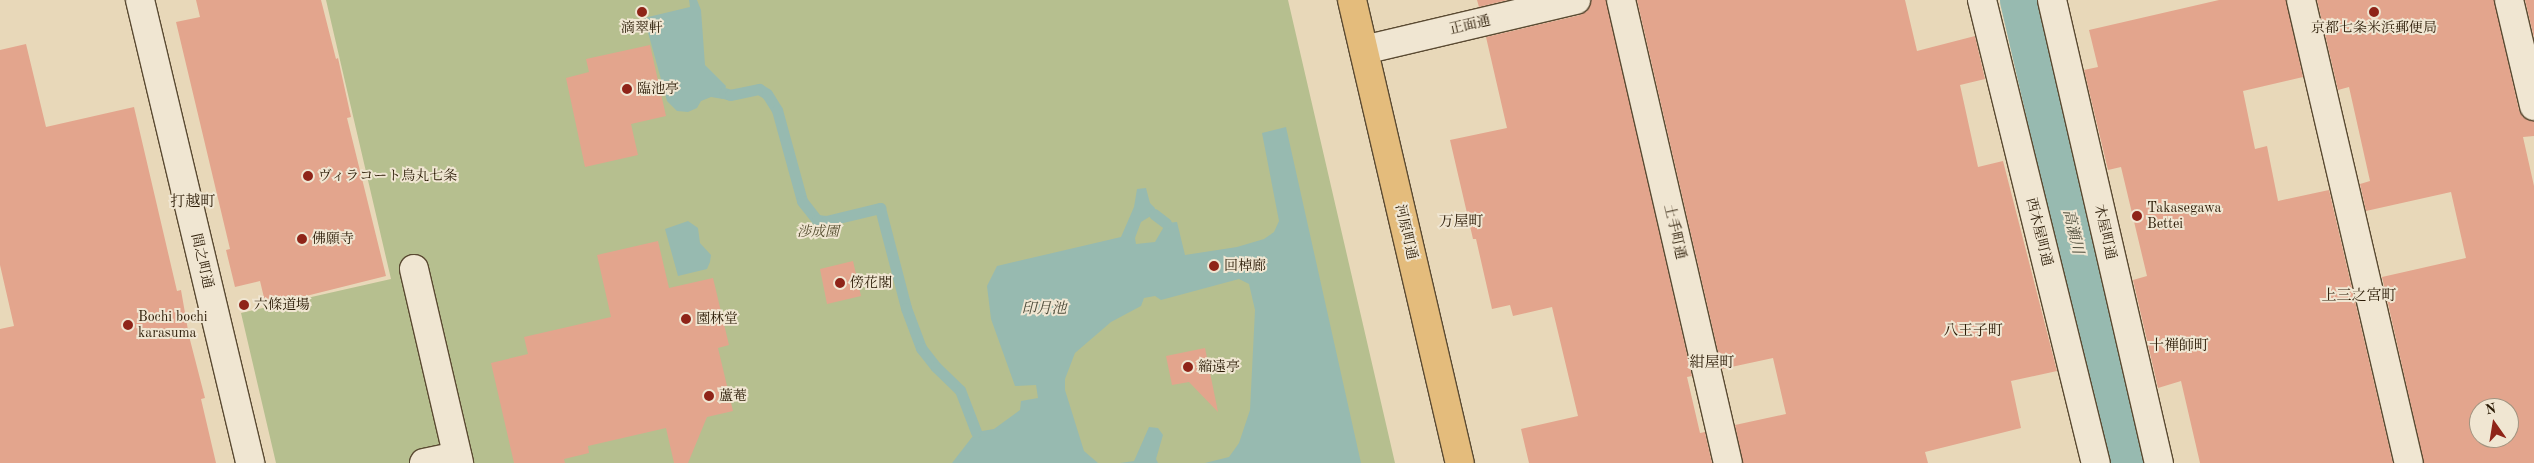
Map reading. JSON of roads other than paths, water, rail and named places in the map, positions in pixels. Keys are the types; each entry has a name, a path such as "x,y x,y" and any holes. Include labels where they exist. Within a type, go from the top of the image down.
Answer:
{"main road":[{"name":"河原町通","path":"1352,0 1460,463"}],"street":[{"name":"間之町通","path":"140,0 250,463"},
{"name":"正面通","path":"1364,50 1576,0"},
{"name":"土手町通","path":"1621,0 1728,463"},
{"name":"西木屋町通","path":"1982,0 2096,463"},
{"name":"木屋町通","path":"2052,0 2158,463"},
{"path":"2301,0 2410,463"},
{"path":"2509,0 2534,106"},
{"path":"414,269 458,459 424,463"}],"water":[{"path":"689,0 697,0 701,10 705,65 726,86 723,99 711,97 701,101 697,108 688,112 677,111 667,101 644,18 690,7"},
{"name":"印月池","path":"1286,127 1361,463 1205,463 1229,457 1239,443 1250,410 1255,310 1249,284 1239,279 1161,300 1155,296 1144,298 1141,306 1111,322 1075,353 1065,379 1065,390 1084,451 1098,463 952,463 976,432 994,429 1020,410 1021,401 1038,398 1036,385 1015,386 991,319 987,286 997,266 1121,237 1134,207 1137,189 1146,188 1150,203 1155,208 1154,214 1141,222 1135,238 1136,244 1155,242 1166,223 1177,222 1185,255 1237,247 1264,239 1274,232 1279,221 1262,133"},
{"path":"688,221 698,228 700,243 711,255 710,262 707,269 678,276 665,229"},
{"path":"1149,427 1158,428 1163,435 1156,459 1158,463 1120,463 1134,461"}],"waterway":[{"name":"高瀬川","path":"2019,0 2126,463"},
{"path":"724,93 730,95 759,89 767,94 777,110 802,201 817,220 826,221 880,208 906,308 921,348 936,367 960,390 976,432"},
{"path":"1154,214 1166,223"}],"place":[{"name":"滴翠軒","path":"642,12"},
{"name":"京都七条米浜郵便局","path":"2374,12"},
{"name":"臨池亭","path":"627,89"},
{"name":"ヴィラコート烏丸七条","path":"308,176"},
{"name":"Takasegawa Bettei","path":"2137,216"},
{"name":"佛願寺","path":"302,239"},
{"name":"回棹廊","path":"1214,266"},
{"name":"傍花閣","path":"840,283"},
{"name":"六條道場","path":"244,305"},
{"name":"園林堂","path":"686,319"},
{"name":"Bochi bochi karasuma","path":"128,325"},
{"name":"縮遠亭","path":"1188,367"},
{"name":"蘆菴","path":"709,396"}],"district":[{"name":"打越町","path":"193,203"},
{"name":"万屋町","path":"1461,223"},
{"name":"上三之宮町","path":"2359,297"},
{"name":"八王子町","path":"1973,332"},
{"name":"十禅師町","path":"2179,347"},
{"name":"紺屋町","path":"1712,364"}],"park label":[{"name":"渉成園","path":"818,232"}]}
